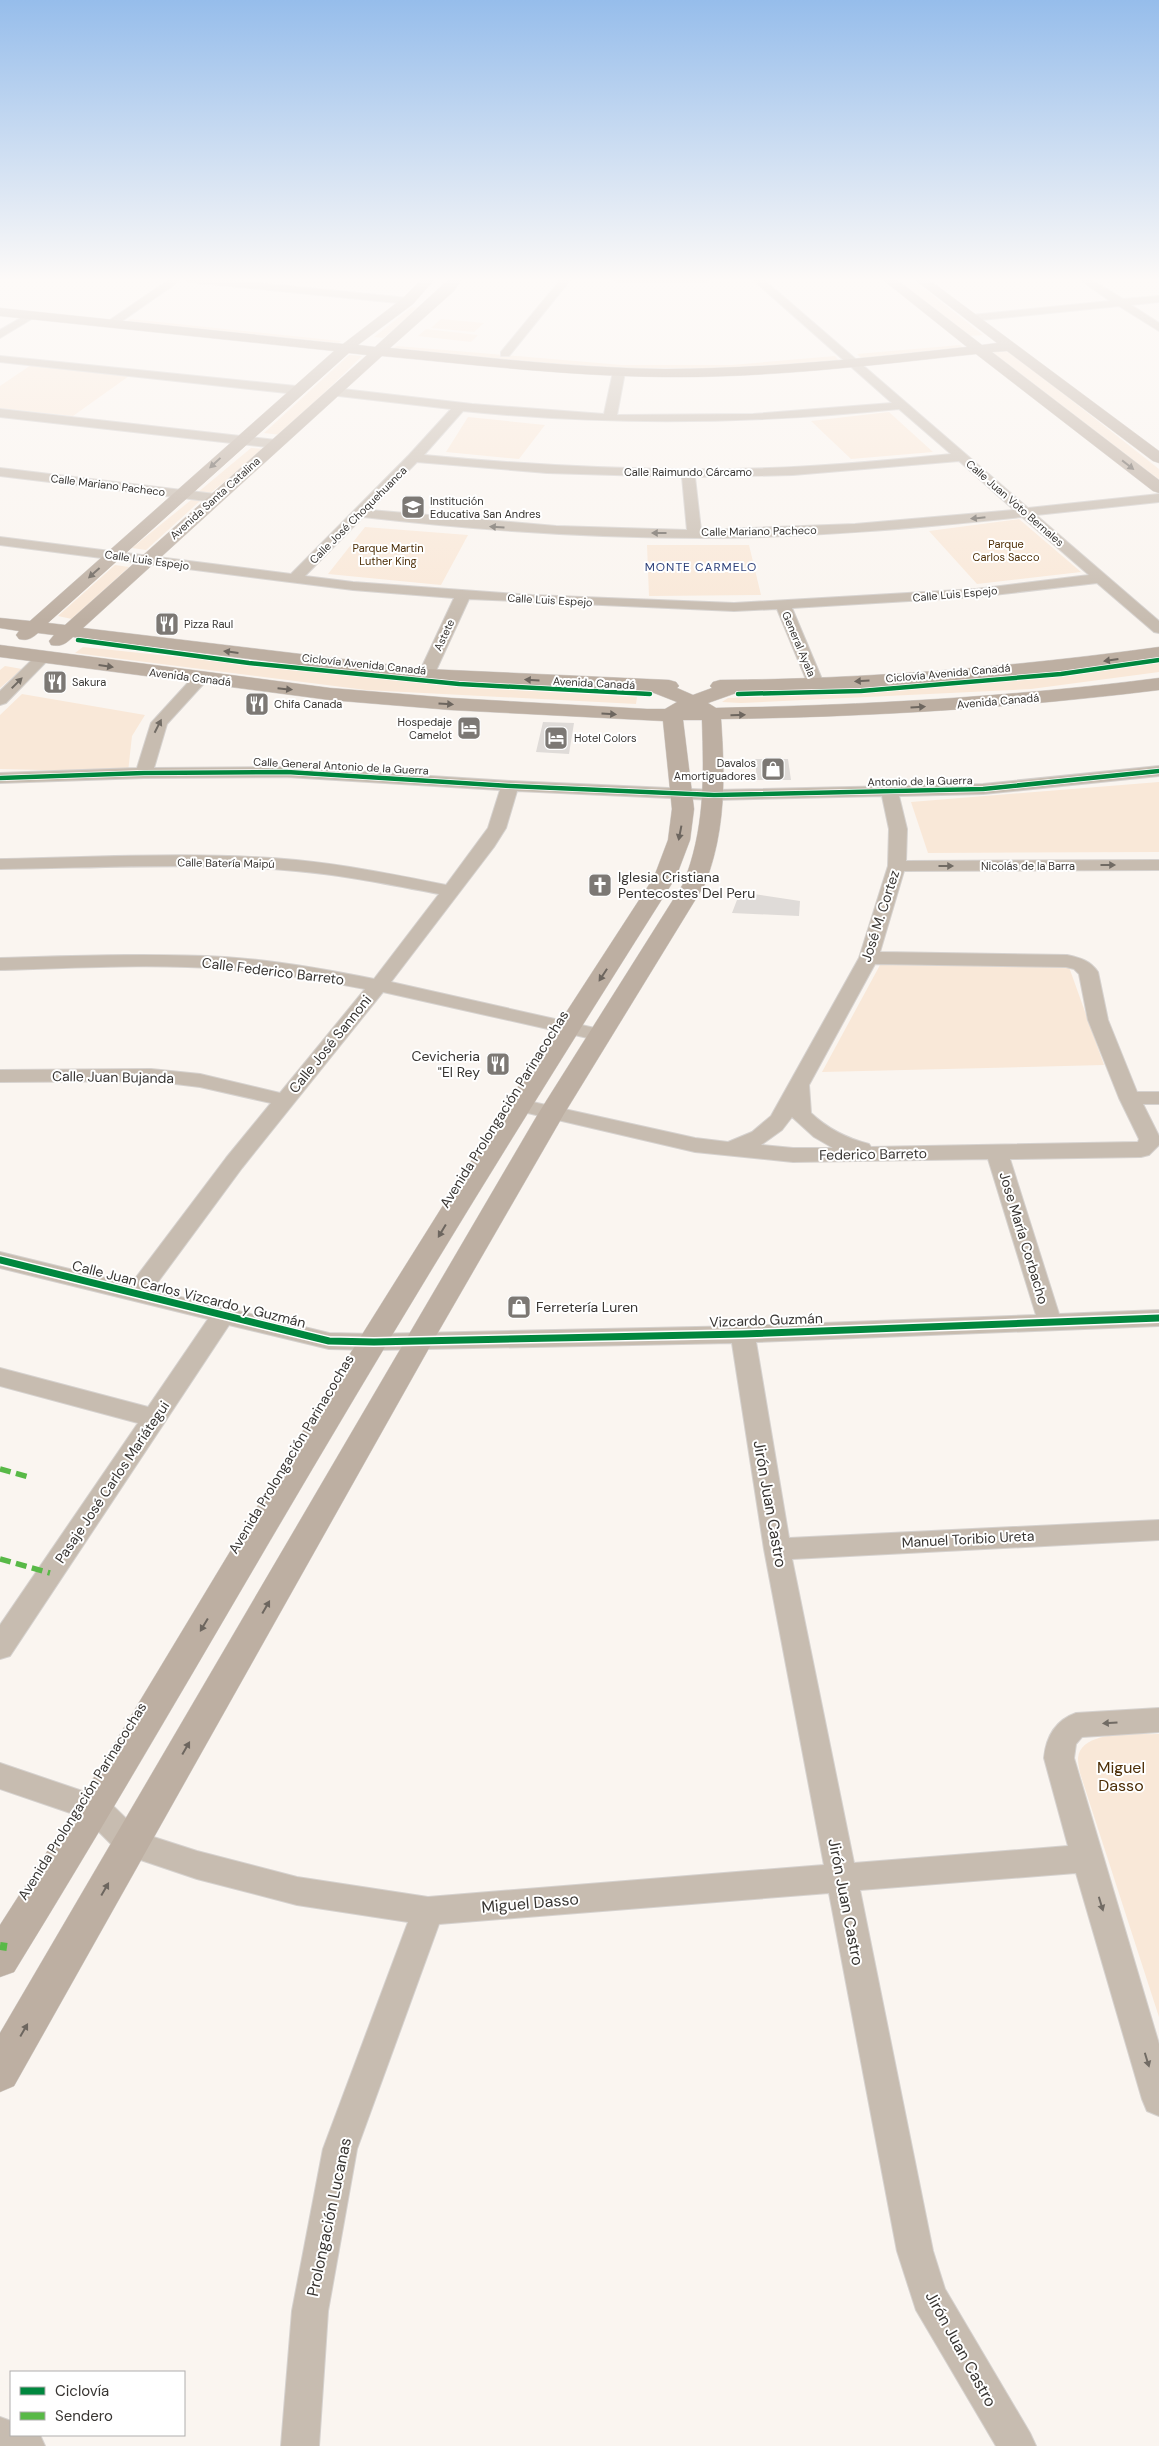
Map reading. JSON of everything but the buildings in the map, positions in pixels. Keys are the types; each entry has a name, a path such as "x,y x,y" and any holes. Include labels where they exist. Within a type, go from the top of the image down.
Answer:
{"street":[{"name":"Avenida Santa Catalina","path":"3,654 293,393"},
{"name":"Avenida Santa Catalina","path":"0,700 66,632 333,393"},
{"path":"344,393 461,406 610,417 702,419 788,416 903,406"},
{"path":"610,417 615,393"},
{"name":"Calle Juan Voto Bernales","path":"888,393 1027,512 1159,629"},
{"path":"1035,393 1159,488"},
{"path":"1073,393 1159,458"},
{"name":"Calle José Choquehuanca","path":"294,579 414,458 461,406"},
{"path":"0,413 276,444"},
{"name":"Calle Raimundo Cárcamo","path":"414,458 549,469 688,473 845,468 962,457"},
{"name":"Calle Mariano Pacheco","path":"0,472 215,498"},
{"path":"688,473 694,533"},
{"name":"Calle Mariano Pacheco","path":"359,513 468,525 565,532 752,533 862,528 1159,498"},
{"name":"Calle Luis Espejo","path":"0,541 294,579 463,595 734,607 976,593 1102,578"},
{"name":"Astete","path":"426,675 463,595"},
{"name":"General Ayala","path":"783,605 816,684"},
{"name":"Avenida Canadá","path":"0,623 426,675 651,685 736,686 816,684 1073,666 1159,654"},
{"name":"Avenida Canadá","path":"3,654 398,700 610,714 692,711 856,711 1064,696 1159,684"},
{"path":"144,773 159,722 200,678"},
{"path":"0,2072 418,1341 551,1114 694,884 708,848 714,813 714,741 692,711 651,685"},
{"path":"692,711 736,686"},
{"name":"Avenida Prolongación Parinacochas","path":"2,1951 95,1808 374,1342 519,1105 665,877 679,840 682,795 692,711"},
{"name":"Calle General Antonio de la Guerra","path":"0,778 144,773 287,772 682,795"},
{"name":"Antonio de la Guerra","path":"682,795 983,789 1159,772"},
{"name":"Calle José Sannoni","path":"136,1295 203,1204 284,1100 378,986 491,838 504,810 510,786"},
{"name":"José M. Cortez","path":"725,1149 747,1144 765,1135 780,1120 869,958 897,866 898,829 889,791"},
{"name":"Calle Batería Maipú","path":"0,864 218,862 275,864 329,869 450,891"},
{"name":"Nicolás de la Barra","path":"897,866 1159,865"},
{"path":"869,958 1067,961 1081,965 1088,972 1098,1020 1129,1098 1159,1098"},
{"name":"Calle Federico Barreto","path":"0,964 161,961 226,963 303,972 378,986 600,1035"},
{"name":"Calle Juan Bujanda","path":"0,1076 117,1074 172,1077 216,1084 284,1100"},
{"path":"799,1085 801,1115 818,1132 844,1145 884,1154"},
{"name":"Federico Barreto","path":"519,1105 551,1114 725,1149 793,1155 1141,1150 1148,1145 1150,1139 1129,1098"},
{"name":"Jose María Corbacho","path":"997,1152 1050,1323"},
{"name":"Calle Juan Carlos Vizcardo y Guzmán","path":"0,1260 329,1341 374,1342"},
{"name":"Pasaje José Carlos Mariátegui","path":"0,1648 223,1315"},
{"name":"Vizcardo Guzmán","path":"374,1342 743,1334 1159,1318"},
{"name":"Jirón Juan Castro","path":"743,1334 777,1549 885,2105 921,2274 929,2297 946,2329 1017,2446"},
{"path":"0,1377 154,1418"},
{"name":"Manuel Toribio Ureta","path":"777,1549 1159,1530"},
{"path":"1159,1720 1076,1725 1065,1733 1060,1743 1059,1758 1159,2099"},
{"name":"Miguel Dasso","path":"0,1776 95,1808 131,1843 197,1865 281,1888 428,1912 1087,1858"},
{"name":"Prolongación Lucanas","path":"300,2446 310,2311 340,2149 428,1912"},
{"path":"0,2436 26,2446"}],"green space":[{"path":"0,393 105,393 73,416 0,408"},
{"path":"307,393 324,393 281,435 264,433"},
{"path":"1046,393 1063,393 1159,469 1159,480"},
{"path":"889,412 933,452 851,459 811,421"},
{"path":"468,417 545,425 519,459 446,452"},
{"path":"251,448 265,449 209,494 197,493"},
{"path":"191,500 200,501 146,550 132,548"},
{"name":"Parque Carlos Sacco","path":"1019,519 1081,572 977,584 929,531"},
{"name":"Parque Martin Luther King","path":"365,527 468,535 441,585 328,574"},
{"path":"647,545 749,545 761,595 649,596"},
{"path":"115,565 129,567 72,619 58,616"},
{"path":"83,647 476,688 637,697 636,704 366,690 75,653"},
{"path":"1159,662 1159,672 1031,689 741,703 722,702 728,698 862,693 896,688 1065,676"},
{"path":"5,666 22,669 0,688 0,670"},
{"path":"22,694 145,715 132,736 128,772 0,769 0,715"},
{"path":"1159,782 1159,852 928,853 911,802"},
{"path":"880,965 1069,967 1104,1065 822,1072"},
{"name":"Miguel Dasso","path":"1125,1734 1159,1734 1159,2017 1080,1773 1078,1758 1081,1749 1089,1742 1099,1738"}],"marked path":[{"path":"0,1469 29,1477"},
{"path":"0,1559 50,1573"},
{"path":"0,1946 7,1947"}],"cycle path":[{"name":"Ciclovía Avenida Canadá","path":"78,640 249,663 459,684 650,694"},
{"name":"Ciclovía Avenida Canadá","path":"738,694 861,691 1061,674 1159,660"},
{"path":"0,778 144,773 287,772 510,786 714,795 983,789 1159,771"},
{"path":"0,1260 329,1341 374,1342 743,1334 1159,1318"}],"place":[{"name":"Institución Educativa San Andres","path":"413,507"},
{"name":"Pizza Raul","path":"167,624"},
{"name":"Sakura","path":"55,682"},
{"name":"Chifa Canada","path":"257,704"},
{"name":"Hospedaje Camelot","path":"469,728"},
{"name":"Hotel Colors","path":"556,738"},
{"name":"Davalos Amortiguadores","path":"773,769"},
{"name":"Iglesia Cristiana Pentecostes Del Peru","path":"600,885"},
{"name":"Cevicheria \"El Rey","path":"498,1064"},
{"name":"Ferretería Luren","path":"519,1307"}],"district":[{"name":"MONTE CARMELO","path":"701,567"}]}
